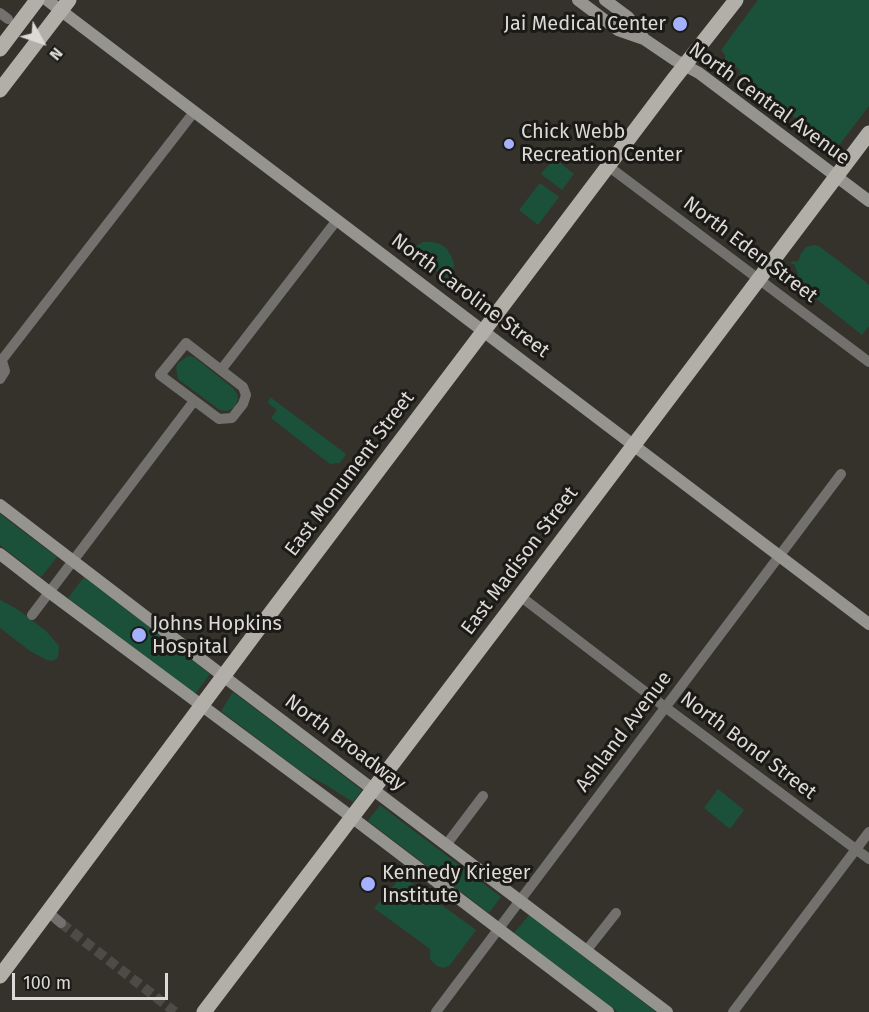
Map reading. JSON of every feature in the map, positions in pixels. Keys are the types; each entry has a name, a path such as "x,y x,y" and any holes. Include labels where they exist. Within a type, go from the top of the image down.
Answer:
{"main road":[{"path":"0,48 37,0"},
{"name":"North Caroline Street","path":"47,0 65,5 194,112 869,624"},
{"name":"North Central Avenue","path":"578,0 618,30 644,39 699,73 869,201"},
{"name":"North Central Avenue","path":"605,0 628,17 644,39"},
{"name":"East Monument Street","path":"0,976 257,631 736,0"},
{"path":"0,90 65,5"},
{"name":"East Madison Street","path":"204,1012 869,133"},
{"name":"North Broadway","path":"0,505 667,1012"},
{"path":"0,554 608,1012"}],"street":[{"path":"0,379 5,371 1,360 194,112"},
{"name":"North Eden Street","path":"608,166 869,362"},
{"path":"221,370 337,220"},
{"path":"186,343 221,370 243,387 246,395 243,404 232,418 219,419 160,375 186,343"},
{"path":"32,615 194,401"},
{"name":"Ashland Avenue","path":"436,1012 841,474"},
{"name":"North Bond Street","path":"520,596 869,859"},
{"path":"446,845 483,796"},
{"path":"733,1012 869,832"},
{"path":"48,912 61,923"},
{"path":"586,951 616,913"}],"green space":[{"path":"758,0 869,0 869,106 836,149 739,75 741,71 735,66 731,70 723,64 725,55 721,50"},
{"path":"554,158 574,174 562,190 541,174"},
{"path":"540,183 559,197 538,225 519,210"},
{"path":"423,242 440,244 447,249 454,264 449,280 409,251"},
{"path":"819,246 869,286 869,326 862,335 795,282 798,276 795,265 790,263 797,262 806,247"},
{"path":"188,356 194,357 233,388 238,399 235,407 227,411 220,410 178,379 176,368 178,363"},
{"path":"270,397 346,454 340,463 330,464 271,418 277,410 268,403"},
{"path":"0,514 57,557 41,577 0,545"},
{"path":"84,577 210,674 195,694 68,598"},
{"path":"0,600 17,609 46,631 59,646 58,657 53,661 47,660 30,651 0,628"},
{"path":"233,692 362,790 353,802 303,773 221,711"},
{"path":"718,789 744,810 730,829 704,808"},
{"path":"380,805 501,897 489,913 368,821"},
{"path":"402,876 476,930 450,965 444,968 437,966 430,959 430,949 374,908"},
{"path":"529,915 656,1012 618,1012 514,933"}],"tunnel":[{"path":"61,923 175,1012"}],"place":[{"name":"Jai Medical Center","path":"680,24"},
{"name":"Chick Webb Recreation Center","path":"509,144"},
{"name":"Johns Hopkins Hospital","path":"139,635"},
{"name":"Kennedy Krieger Institute","path":"368,884"}]}
